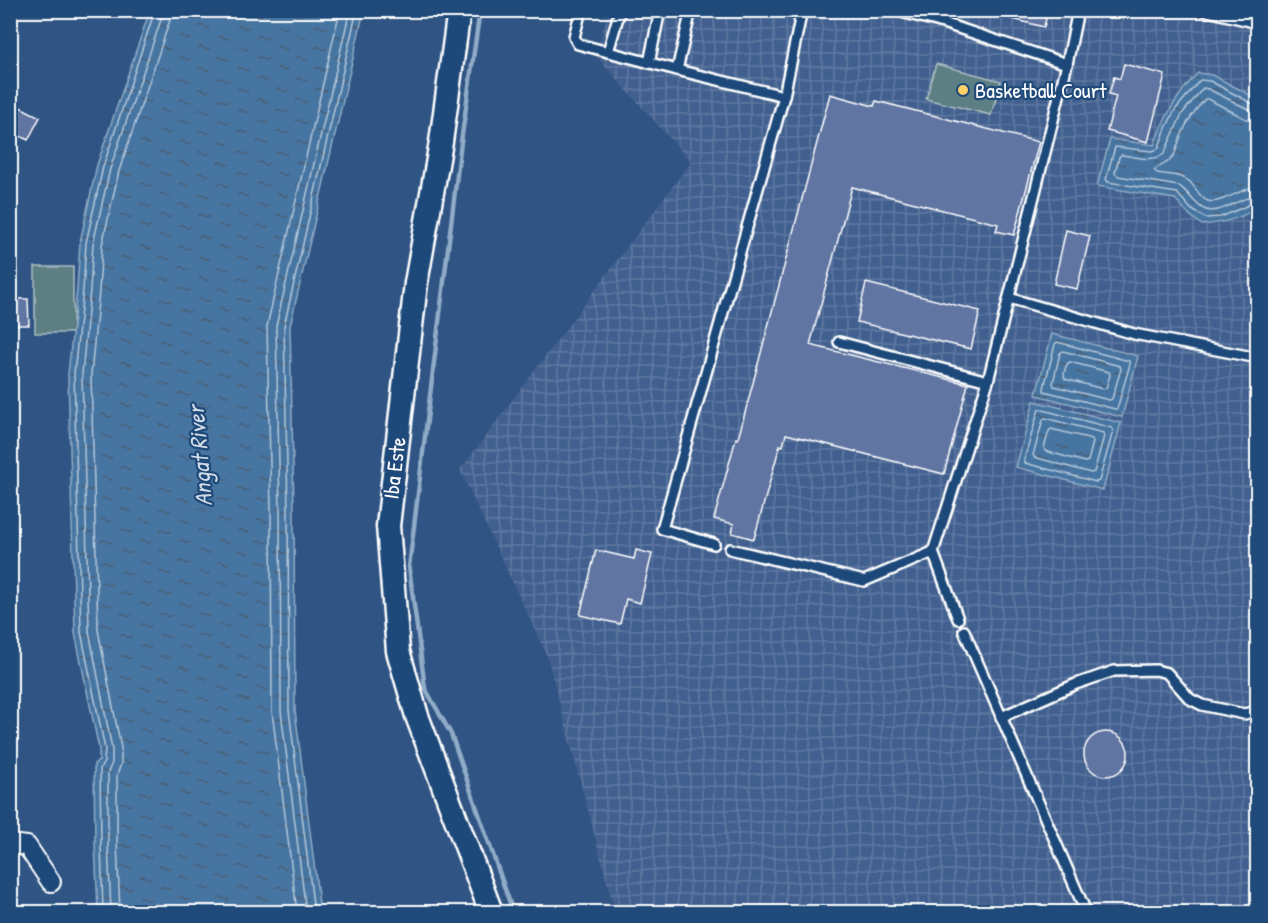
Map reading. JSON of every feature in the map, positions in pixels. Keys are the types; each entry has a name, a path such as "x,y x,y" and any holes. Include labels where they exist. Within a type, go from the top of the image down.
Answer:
{"street":[{"name":"Iba Este","path":"459,10 441,142 416,283 388,526 398,651 417,716 491,912"},
{"path":"10,844 27,846 51,882"}],"lane":[{"path":"581,10 574,38 578,44 784,96"},
{"path":"608,52 620,10"},
{"path":"648,63 660,10"},
{"path":"677,70 691,10"},
{"path":"714,544 662,529 784,96 802,10"},
{"path":"893,10 940,22 1067,64"},
{"path":"940,22 943,10"},
{"path":"958,619 933,552 988,381 1067,64 1078,10"},
{"path":"1204,10 1257,23"},
{"path":"1009,298 1134,334 1257,358"},
{"path":"839,342 988,381"},
{"path":"730,549 864,580 933,552"},
{"path":"964,632 1086,912"},
{"path":"1001,717 1076,684 1114,671 1156,669 1167,673 1190,699 1202,705 1244,714 1257,711"}],"shaded area":[{"path":"609,11 1257,11 1257,912 615,912 547,656 460,470 691,162 595,55"}],"green space":[{"name":"Basketball Court","path":"936,64 1001,81 991,115 926,99"},
{"path":"35,267 73,267 73,333 35,333"}],"water":[{"name":"Angat River","path":"150,10 364,11 290,326 295,710 320,912 98,912 94,764 99,761 99,749 75,633 68,374 80,242 97,165"},
{"path":"1198,73 1212,75 1258,99 1257,207 1224,222 1202,225 1175,199 1097,186 1110,139 1154,145 1172,107"},
{"path":"1052,334 1138,356 1122,417 1036,395"},
{"path":"1034,401 1121,423 1103,490 1016,467"}],"building":[{"path":"997,10 1048,10 1044,27 996,15"},
{"path":"1124,64 1165,75 1148,142 1107,131 1116,96 1109,94 1114,77 1120,79"},
{"path":"830,94 874,106 876,101 1039,142 1014,235 996,231 998,224 852,187 810,345 968,384 944,474 786,434 783,446 780,445 754,539 732,533 734,524 714,519 736,438 738,439"},
{"path":"18,106 40,117 28,140 10,131 10,120"},
{"path":"1066,230 1090,236 1077,289 1054,284"},
{"path":"866,283 980,311 971,349 857,322"},
{"path":"10,299 28,299 29,325 10,325"},
{"path":"596,550 634,559 636,550 652,554 640,603 626,599 620,624 580,615"},
{"path":"1106,732 1121,739 1128,754 1121,769 1106,776 1091,769 1084,754 1091,739"}],"waterway":[{"path":"480,10 461,142 409,567 425,688 451,734 513,912"}],"place":[{"name":"Basketball Court","path":"963,90"}]}
